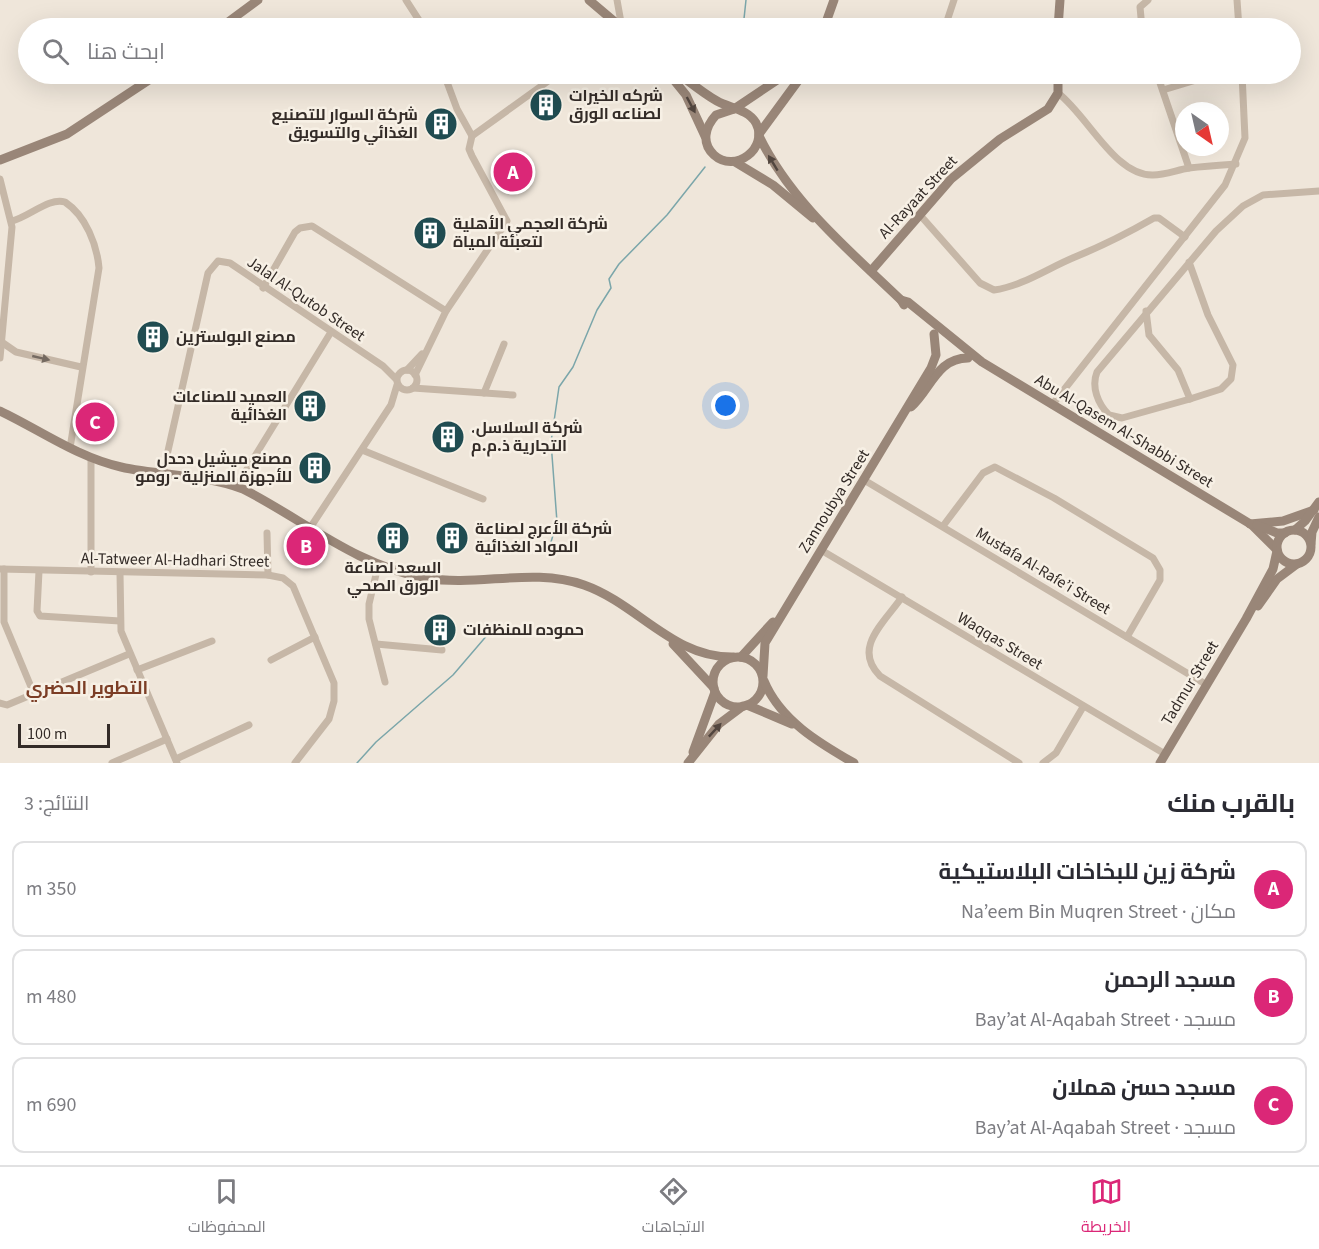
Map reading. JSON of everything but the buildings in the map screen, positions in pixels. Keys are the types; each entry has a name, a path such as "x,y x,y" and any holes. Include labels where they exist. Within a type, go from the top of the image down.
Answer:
{"street":[{"path":"234,18 258,0"},
{"path":"406,0 417,18"},
{"path":"589,0 610,18"},
{"path":"617,0 620,18"},
{"path":"828,18 834,0"},
{"path":"948,18 954,0"},
{"path":"1059,18 1060,0"},
{"path":"1141,18 1140,7 1148,0"},
{"path":"1237,0 1238,18"},
{"path":"0,160 68,134 143,84"},
{"path":"448,84 457,109 472,136"},
{"path":"391,405 410,390 426,350 446,311 507,221 469,149 472,136 544,84"},
{"path":"676,84 690,103 708,148 719,159 735,162 752,153 759,135 796,84"},
{"path":"692,84 707,95 751,117 759,135"},
{"path":"706,140 709,122 724,110 734,109 771,84"},
{"path":"1058,84 1058,93 1076,108 1115,158 1135,173 1156,175 1189,168 1236,164"},
{"path":"1160,84 1189,168"},
{"path":"1162,90 1182,84"},
{"path":"1052,405 1216,198 1236,164 1246,132 1243,84"},
{"name":"Al-Rayaat Street","path":"871,271 951,179 1000,139 1048,109 1058,93"},
{"name":"Abu Al-Qasem Al-Shabbi Street","path":"759,135 782,176 818,220"},
{"name":"Abu Al-Qasem Al-Shabbi Street","path":"735,162 773,185 818,220 902,300 906,308 934,334 968,358 982,362"},
{"path":"0,179 12,221 0,358"},
{"path":"1189,262 1208,315 1229,354 1234,371 1231,379 1221,389 1190,399 1122,418 1109,415 1097,398 1094,378 1097,372 1146,311 1216,231 1253,199 1275,193 1319,190"},
{"path":"12,221 60,200 69,205 95,243 99,268 81,367 77,417 70,448"},
{"path":"920,215 980,283 989,289 999,289 1048,272 1154,218 1159,218 1185,237"},
{"path":"263,288 295,232 300,228 312,226 446,311"},
{"name":"Jalal Al-Qutob Street","path":"163,473 209,268 215,263 226,261 263,288 383,366 397,382 410,390"},
{"name":"Abu Al-Qasem Al-Shabbi Street","path":"902,300 908,302 982,362 1251,525 1277,551"},
{"path":"1146,311 1149,335 1178,370 1190,399"},
{"path":"236,486 331,332"},
{"name":"Zannoubya Street","path":"763,677 765,643 909,409 934,362 934,334"},
{"path":"3,343 16,352 81,367"},
{"path":"484,393 504,344"},
{"path":"310,528 391,405 397,382 404,371 426,350"},
{"name":"Zannoubya Street","path":"909,409 942,367 954,359 968,358"},
{"name":"Jalal Al-Qutob Street","path":"383,366 404,371 416,377"},
{"path":"416,377 437,389"},
{"path":"410,390 437,389 513,395"},
{"path":"0,411 91,458 122,467 236,486 378,566 440,580 533,576 568,580 619,600 665,635 695,652 717,657 737,657 755,663 777,704 800,727"},
{"path":"362,450 483,499"},
{"path":"91,458 91,572"},
{"path":"943,526 982,473 995,467 1054,498 1153,558 1158,564 1160,580 1126,636"},
{"name":"Mustafa Al-Rafe’i Street","path":"864,480 1207,685"},
{"path":"1251,525 1283,521 1317,510"},
{"path":"1317,510 1309,556 1297,564 1282,560 1277,551 1278,540 1317,510"},
{"name":"Abu Al-Qasem Al-Shabbi Street","path":"1251,525 1277,533 1290,532"},
{"path":"1290,532 1304,533 1311,544"},
{"path":"267,533 268,575"},
{"name":"Waqqas Street","path":"821,550 1165,754"},
{"name":"Tadmur Street","path":"1160,763 1246,619 1273,570 1277,551"},
{"name":"Tadmur Street","path":"1246,619 1277,579 1297,564"},
{"path":"378,566 369,604 385,682"},
{"path":"2,569 4,622 33,694"},
{"name":"Al-Tatweer Al-Hadhari Street","path":"2,569 268,575 283,578 293,586 334,683 334,701 329,719 296,763"},
{"path":"39,571 37,611 40,616 120,621"},
{"path":"120,573 120,621 129,654 177,761 249,725"},
{"path":"902,597 871,642 867,659 870,667 879,676 1019,763"},
{"name":"Zannoubya Street","path":"737,657 785,609"},
{"path":"665,635 730,705 745,705 800,727 854,763"},
{"path":"271,660 315,638"},
{"path":"137,670 213,641"},
{"path":"376,644 442,650"},
{"path":"0,703 7,705 129,654"},
{"path":"690,760 715,690 713,680 719,665 737,657"},
{"path":"690,760 719,724 758,697 763,677"},
{"path":"766,712 777,704"},
{"path":"1043,763 1056,753 1083,707"},
{"path":"112,763 167,739"}],"waterway":[{"path":"744,18 746,0"},
{"path":"551,542 557,522 551,442 559,387 573,367 597,310 611,288 609,279 619,264 667,215 705,167"},
{"path":"357,763 376,742 453,675 489,633"}],"place":[{"name":"شركه الخيرات لصناعه الورق","path":"546,105"},
{"name":"شركة السوار للتصنيع الغذائي والتسويق","path":"441,124"},
{"name":"شركة زين للبخاخات البلاستيكية","path":"513,172"},
{"name":"شركة العجمي الأهلية لتعبئة المياة","path":"430,233"},
{"name":"مصنع البولسترين","path":"153,337"},
{"name":"العميد للصناعات الغذائية","path":"310,406"},
{"name":"مسجد حسن هملان","path":"95,422"},
{"name":".شركة السلاسل التجارية ذ.م.م","path":"448,437"},
{"name":"مصنع ميشيل دحدل للأجهزة المنزلية - رومو","path":"315,468"},
{"name":"السعد لصناعة الورق الصحي","path":"393,538"},
{"name":"شركة الأعرج لصناعة المواد الغذائية","path":"452,538"},
{"name":"مسجد الرحمن","path":"306,546"},
{"name":"حموده للمنظفات","path":"440,630"}],"district":[{"name":"التطوير الحضري","path":"87,688"}]}
